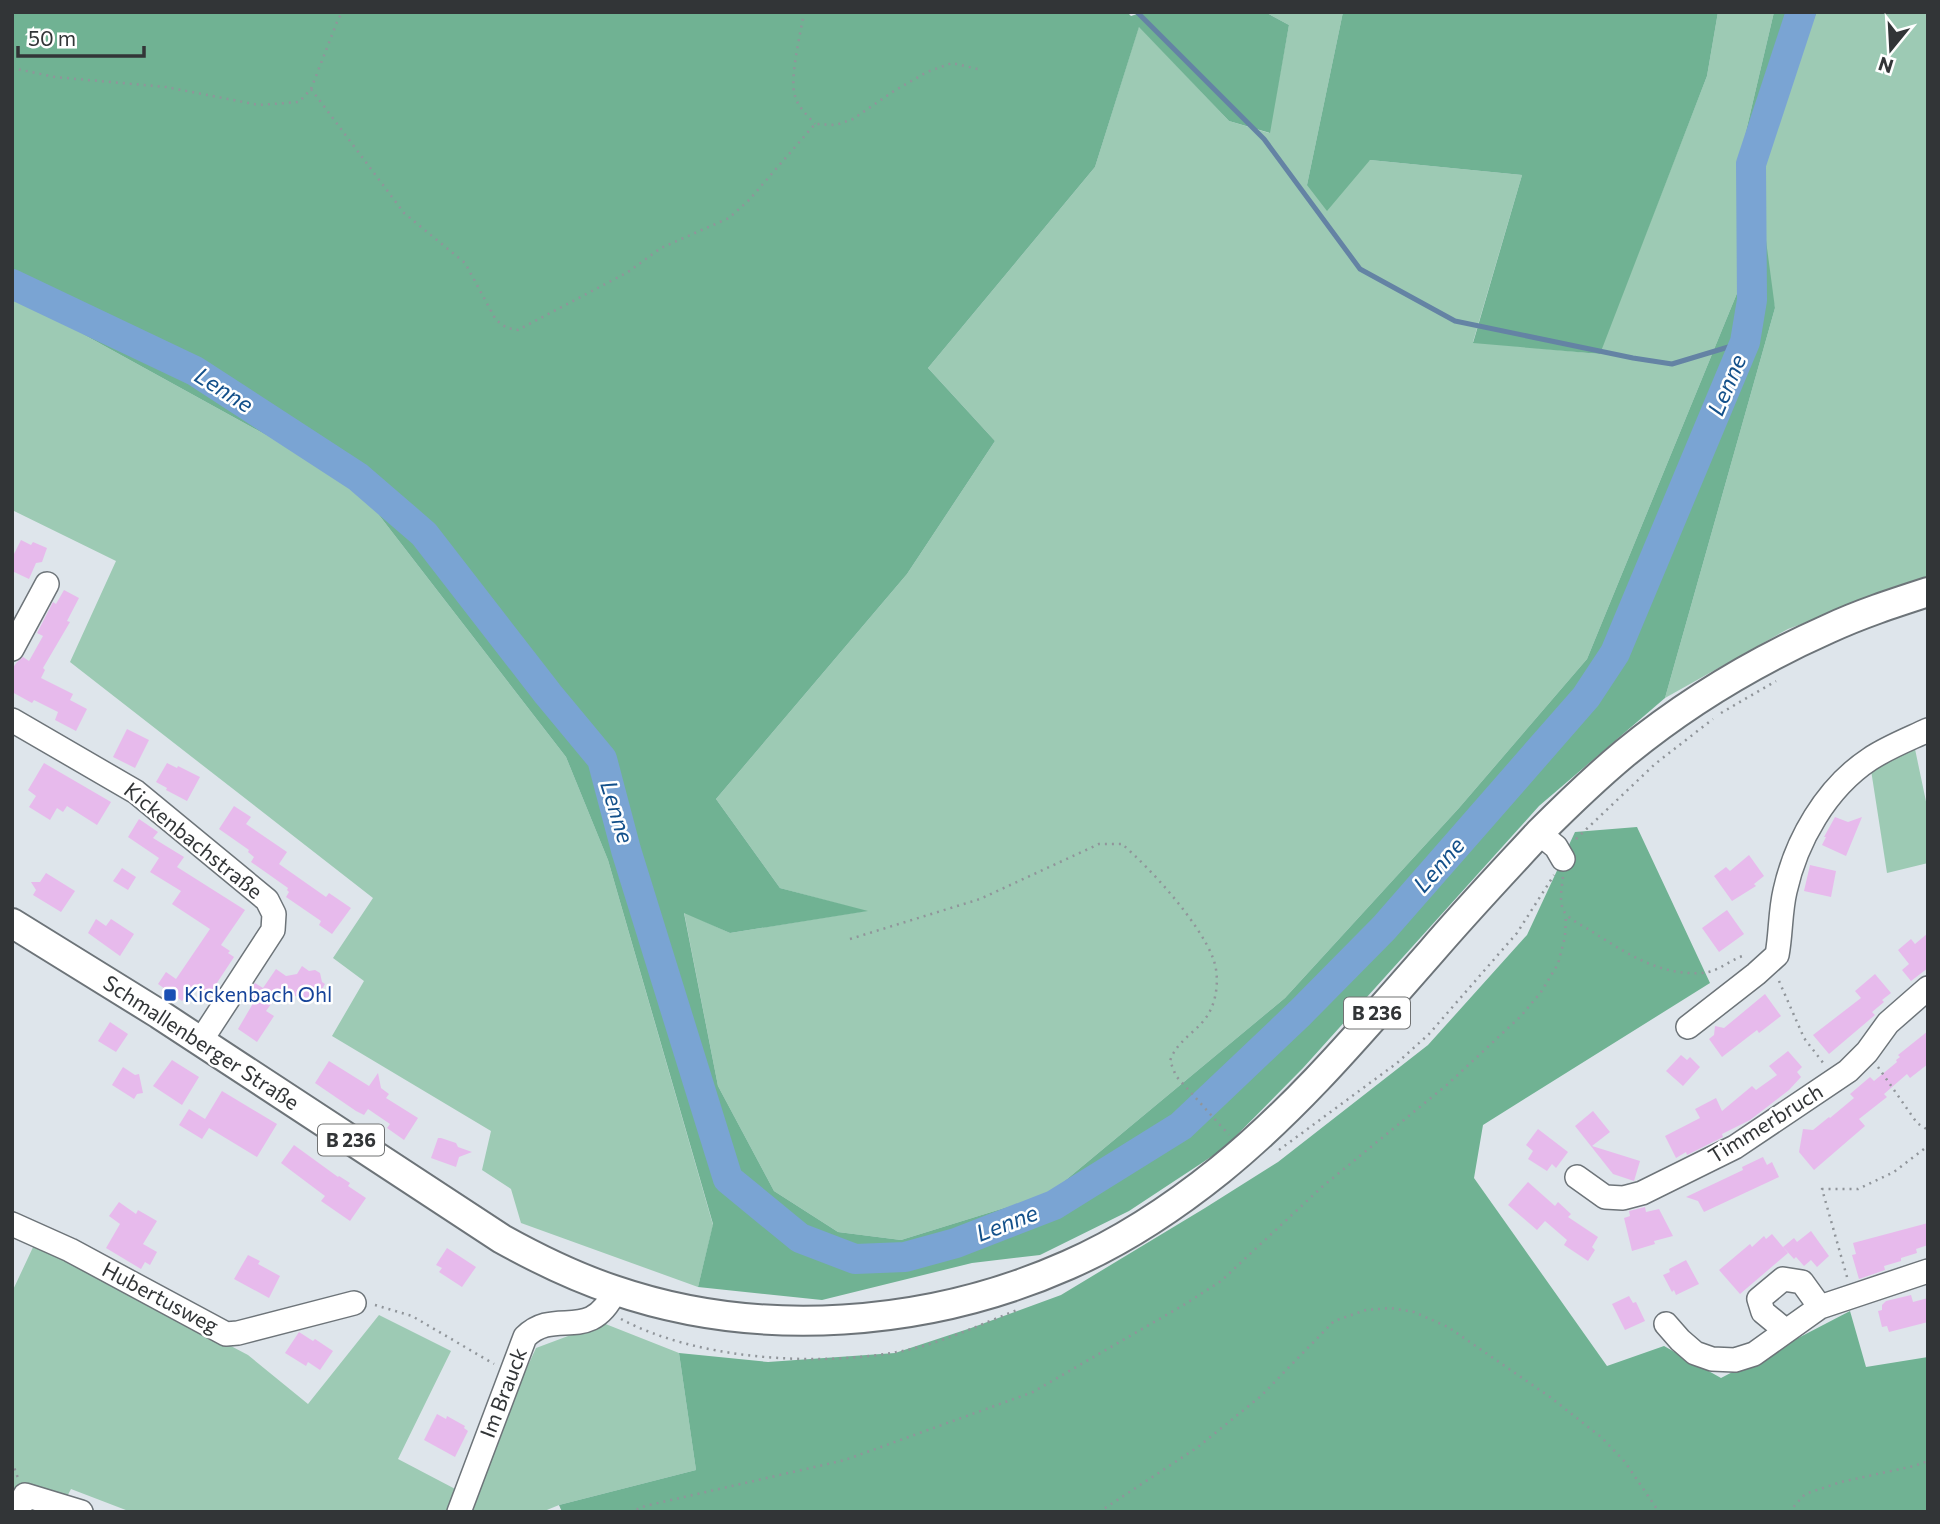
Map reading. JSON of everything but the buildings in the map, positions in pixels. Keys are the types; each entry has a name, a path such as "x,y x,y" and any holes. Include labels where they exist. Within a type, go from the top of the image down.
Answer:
{"main road":[{"name":"B 236","path":"1539,833 1625,753 1726,682 1829,628 1928,592"},
{"name":"Schmallenberger Straße","path":"12,923 107,981 502,1239 554,1266 609,1300 772,1320 874,1317 971,1299 1023,1283 1068,1265 1139,1228 1198,1187 1300,1097 1539,833"}],"street":[{"path":"12,649 47,584"},
{"name":"Kickenbachstraße","path":"12,720 136,792 267,900 274,914 273,930 200,1042"},
{"path":"1688,1027 1773,961 1777,955 1784,894 1790,871 1798,849 1829,798 1847,778 1870,760 1928,730"},
{"path":"1539,833 1556,847 1563,859"},
{"name":"Timmerbruch","path":"1577,1177 1605,1197 1623,1198 1642,1193 1735,1147 1848,1071 1867,1052 1888,1023 1928,988"},
{"name":"Hubertusweg","path":"12,1224 70,1250 226,1334 354,1303"},
{"path":"1666,1324 1695,1353 1712,1359 1735,1360 1754,1354 1821,1307 1928,1271"},
{"path":"1786,1331 1763,1312 1759,1299 1783,1279 1802,1282 1821,1307"},
{"name":"Im Brauck","path":"459,1512 525,1337 540,1326 594,1318 609,1300"},
{"path":"18,1512 24,1494 81,1512"}],"path":[{"path":"12,68 55,76 166,87 259,105 299,102 311,89 342,12"},
{"path":"804,12 793,80 794,94 800,107 814,124 836,125 853,120 894,90 927,72 952,63 982,71"},
{"path":"311,89 404,213 465,263 496,320 507,328 518,330 628,272 661,248 729,218 749,200 814,124"},
{"path":"1274,1154 1396,1063 1429,1034 1517,933 1581,834 1655,764 1715,717 1777,681"},
{"path":"850,939 980,899 1099,844 1122,844 1141,860 1174,900 1203,940 1213,959 1217,986 1215,1000 1209,1014 1172,1054 1170,1061 1176,1076 1231,1137"},
{"path":"630,1512 645,1506 845,1460 1033,1392 1221,1281 1323,1186 1448,1084 1521,1016 1541,992 1558,964 1565,937 1566,915 1562,904 1563,859"},
{"path":"1566,915 1622,951 1661,968 1700,973 1720,968 1743,956 1750,955 1773,961 1779,984 1804,1038 1836,1080"},
{"path":"1867,1052 1917,1123 1928,1129"},
{"path":"1853,1296 1822,1189 1858,1189 1894,1172 1928,1146"},
{"path":"609,1300 644,1331 696,1346 769,1358 842,1358 898,1352 959,1333 1017,1310"},
{"path":"354,1303 379,1306 412,1315 512,1374"},
{"path":"1099,1512 1198,1447 1230,1422 1261,1396 1334,1321 1366,1310 1391,1308 1414,1312 1448,1327 1550,1397 1601,1437 1625,1462 1660,1512"},
{"path":"1789,1512 1805,1494 1841,1482 1928,1461"}],"green space":[{"path":"12,12 1127,12 1131,16 1143,12 1265,12 1289,25 1270,133 1229,121 1139,27 1095,167 928,368 995,441 907,574 716,799 780,888 868,911 730,933 684,913 718,1086 774,1191 838,1232 901,1240 1049,1194 1285,998 1459,808 1587,659 1740,286 1739,156 1755,158 1775,308 1665,698 1539,806 1303,1068 1223,1149 1129,1211 1040,1255 972,1263 822,1300 698,1287 713,1224 608,860 566,757 355,484 12,295"},
{"path":"1265,12 1343,12 1307,185 1370,160 1522,175 1473,342 1599,354 1707,76 1718,12 1774,12 1743,144 1763,150 1817,12 1928,12 1928,577 1788,629 1665,698 1775,308 1740,156 1740,286 1587,659 1459,808 1285,998 1049,1194 901,1240 838,1232 774,1191 718,1086 684,912 730,933 865,911 780,888 716,799 907,574 995,441 928,368 1095,167 1139,26 1229,121 1269,133 1289,25"},
{"path":"1343,12 1718,12 1707,76 1600,354 1473,343 1522,175 1370,160 1327,211 1307,185"},
{"path":"1774,12 1817,12 1763,150 1743,144"},
{"path":"12,295 355,484 566,757 608,860 713,1225 698,1287 521,1223 511,1189 482,1170 491,1131 332,1036 364,981 333,958 373,898 70,662 116,561 12,510"},
{"path":"1915,749 1928,811 1928,863 1887,873 1871,770"},
{"path":"1637,827 1710,983 1483,1125 1474,1178 1607,1366 1664,1346 1721,1378 1850,1311 1866,1367 1928,1357 1928,1512 562,1512 559,1505 696,1470 679,1353 768,1362 895,1353 1061,1295 1278,1162 1428,1045 1527,935 1575,832"},
{"path":"35,1243 248,1355 308,1404 379,1315 451,1351 398,1459 459,1491 519,1385 536,1348 603,1323 679,1353 696,1470 559,1505 542,1512 131,1512 71,1489 59,1512 12,1512 12,1292"}],"waterway":[{"path":"1137,12 1264,139 1360,269 1455,321 1672,364 1745,342"},
{"name":"Lenne","path":"12,284 195,371 358,477 424,534 602,759 626,850 728,1179 800,1238 855,1259 905,1257 956,1243 1054,1205 1181,1126 1300,1013 1384,928 1586,697 1615,653 1745,342 1752,300 1751,164 1801,12"}],"place":[{"name":"Kickenbach Ohl","path":"170,995"}]}
